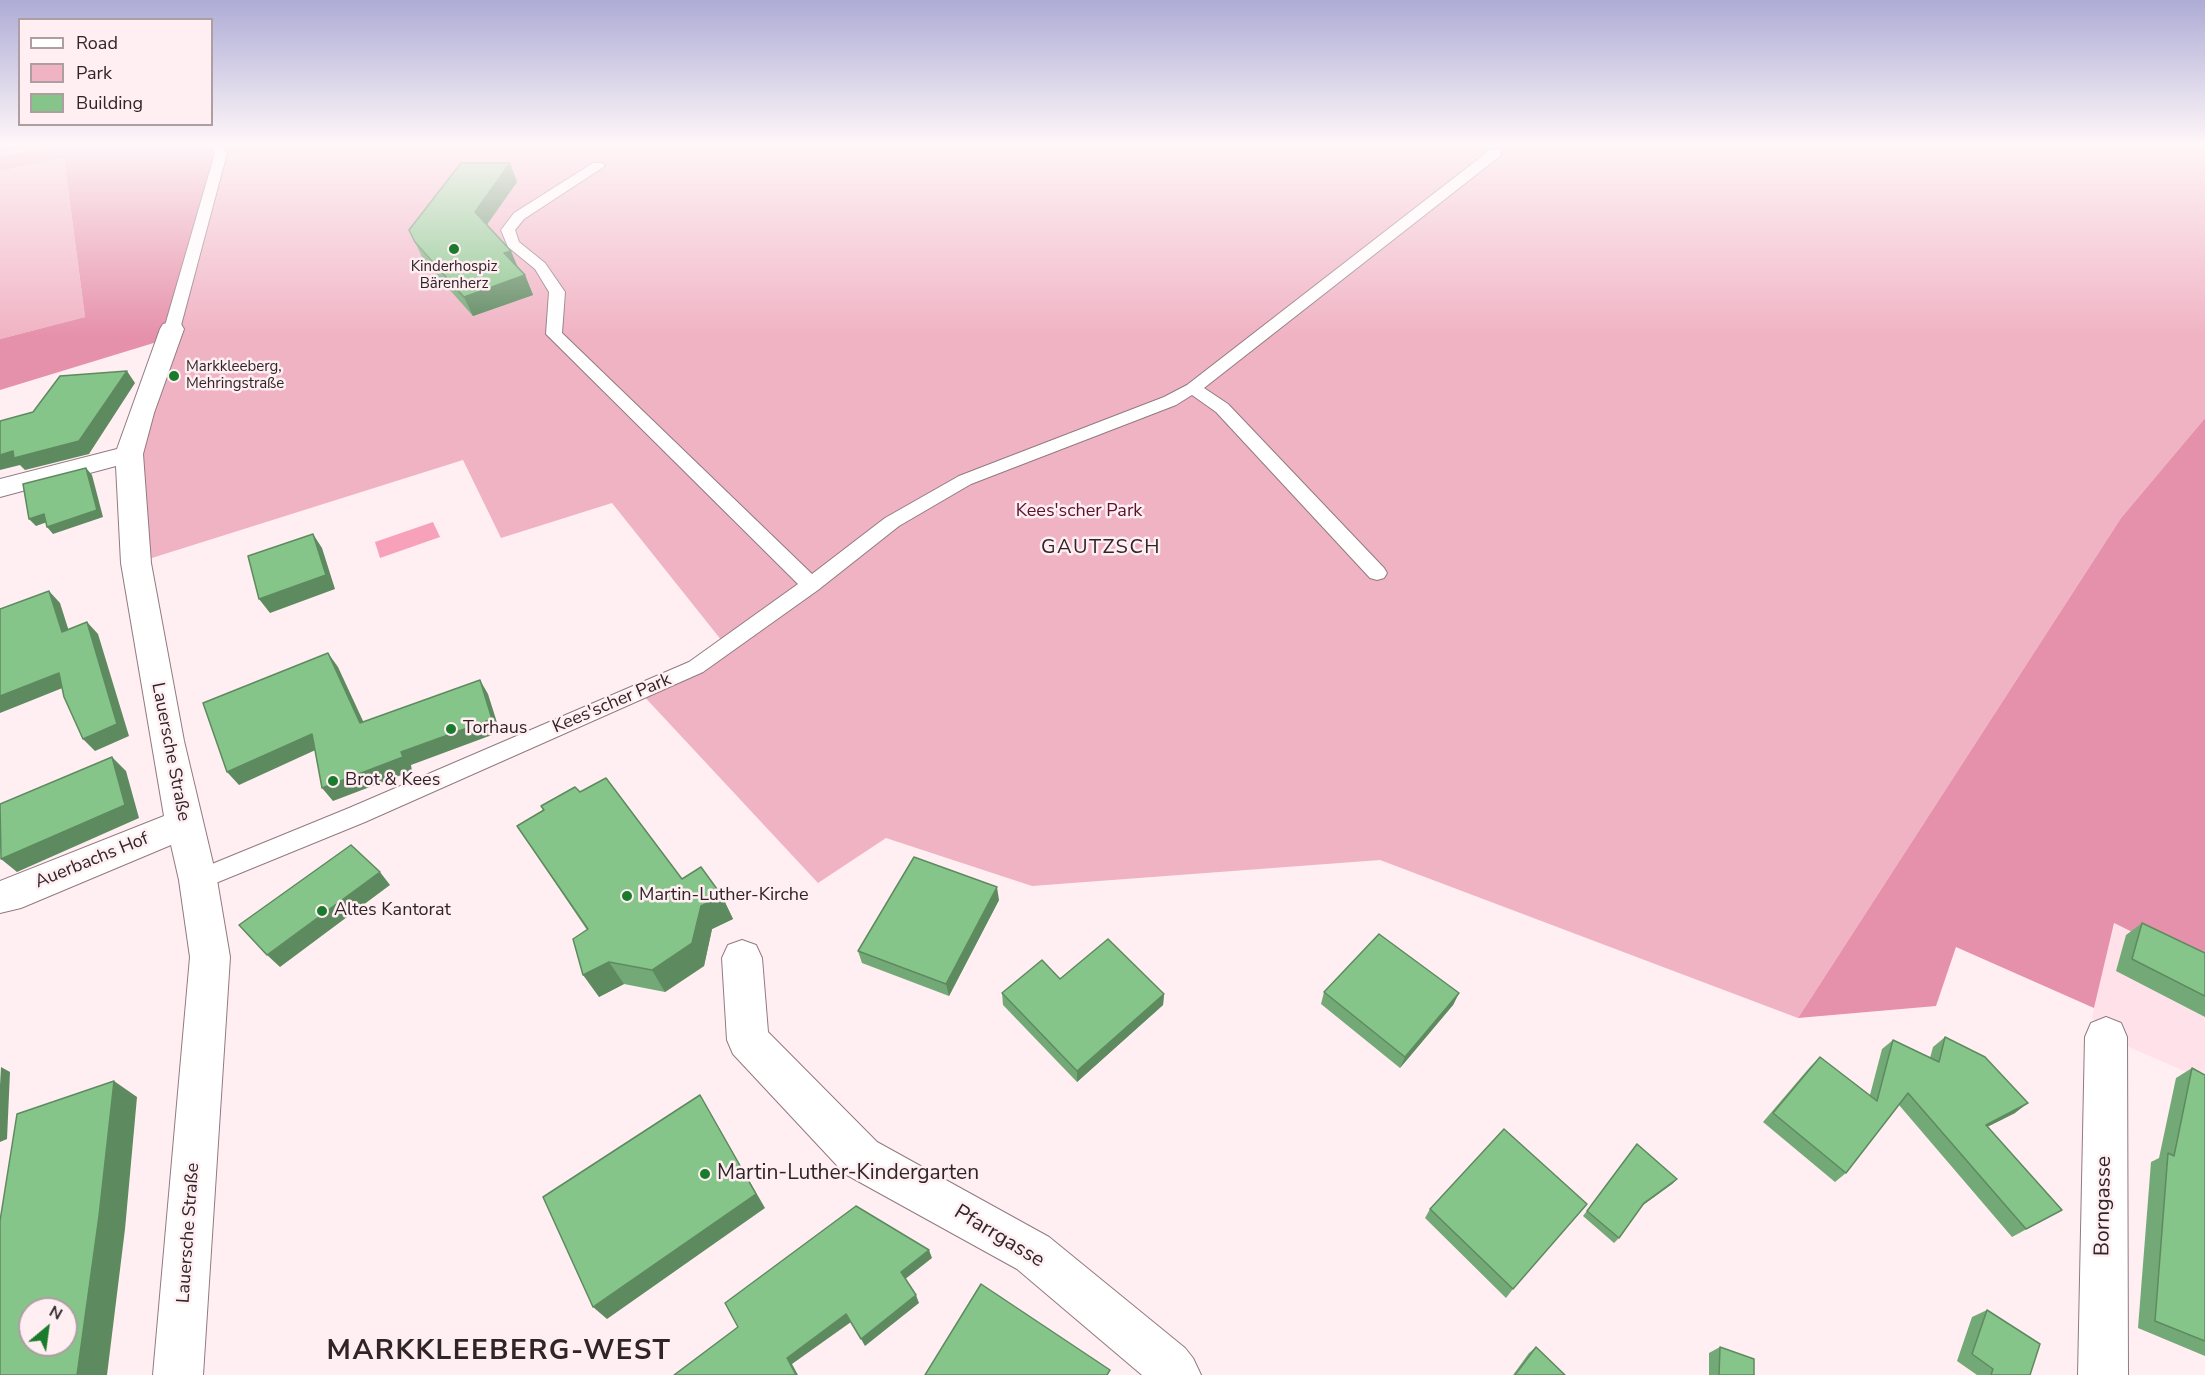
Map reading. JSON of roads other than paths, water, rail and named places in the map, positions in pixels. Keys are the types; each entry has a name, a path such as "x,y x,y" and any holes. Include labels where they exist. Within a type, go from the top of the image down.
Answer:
{"street":[{"name":"Lauersche Straße","path":"172,329 141,413 129,454 136,563 184,824 198,880 210,957 178,1375"},
{"path":"0,488 129,454"},
{"name":"Auerbachs Hof","path":"0,897 8,896 184,824"},
{"name":"Pfarrgasse","path":"742,958 748,1040 861,1158 1033,1253 1168,1365 1176,1375"},
{"name":"Borngasse","path":"2103,1375 2106,1036"}],"lane":[{"name":"Lauersche Straße","path":"172,329 206,207"},
{"path":"533,207 519,216 508,230 513,244 540,266 557,292 554,334 811,585"},
{"name":"Kees'scher Park","path":"198,880 357,815 696,668 811,585 892,522 965,480 1170,401 1193,388 1425,207"},
{"path":"1193,388 1222,408 1377,573"}],"place":[{"name":"Kinderhospiz Bärenherz","path":"454,249"},
{"name":"Markkleeberg, Mehringstraße","path":"174,376"},
{"name":"Torhaus","path":"451,729"},
{"name":"Brot & Kees","path":"333,781"},
{"name":"Martin-Luther-Kirche","path":"627,896"},
{"name":"Altes Kantorat","path":"322,911"},
{"name":"Martin-Luther-Kindergarten","path":"705,1174"}],"district":[{"name":"GAUTZSCH","path":"1101,548"},
{"name":"MARKKLEEBERG-WEST","path":"499,1352"}]}
